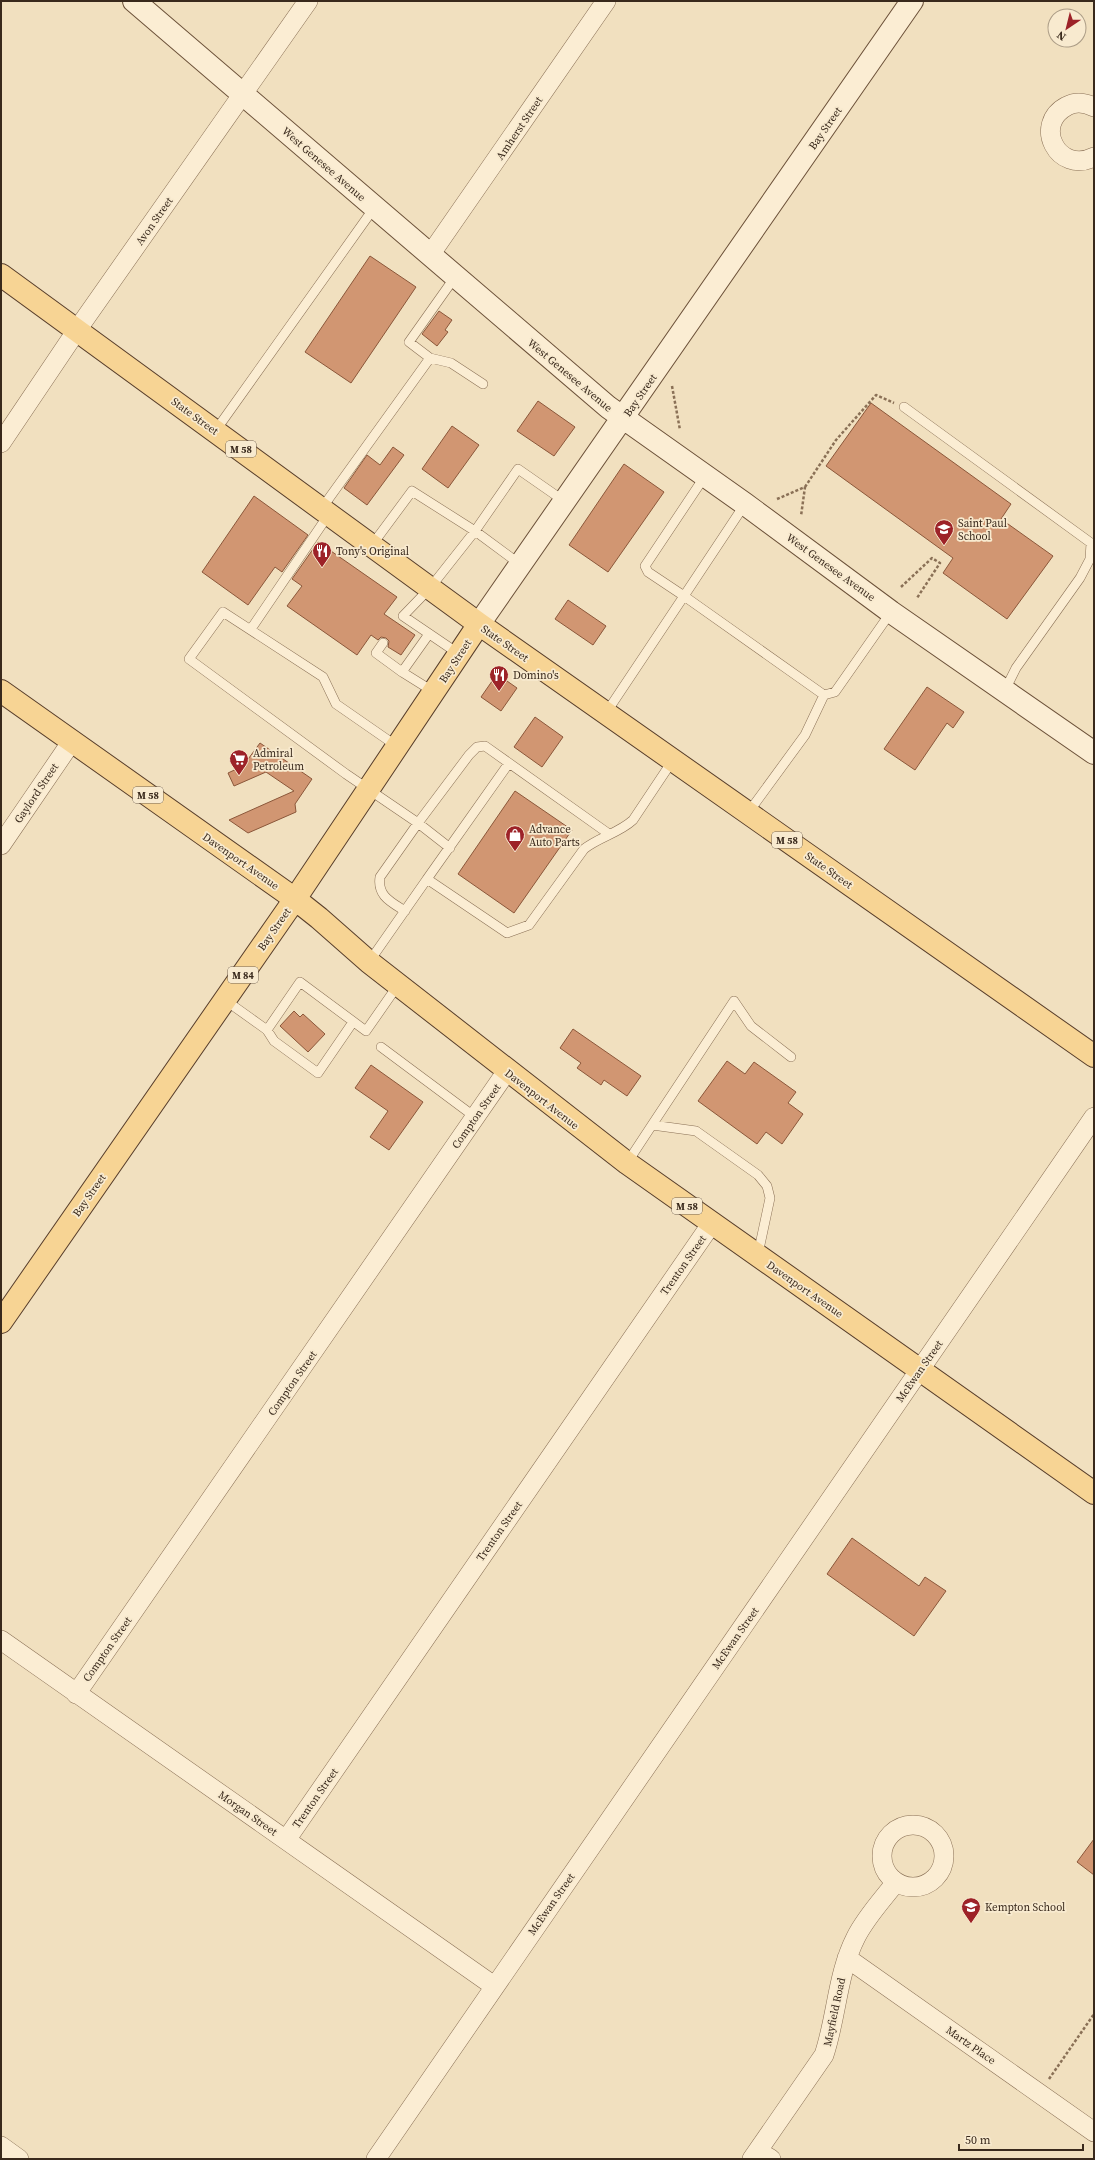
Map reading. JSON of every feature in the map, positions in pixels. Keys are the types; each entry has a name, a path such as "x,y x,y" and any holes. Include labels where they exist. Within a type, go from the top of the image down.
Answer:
{"main road":[{"name":"State Street","path":"1,276 216,430 479,624 1094,1056"},
{"name":"Bay Street","path":"1,1322 295,899 479,624"},
{"name":"Davenport Avenue","path":"1,691 295,899 369,962 627,1163 1094,1493"}],"street":[{"name":"West Genesee Avenue","path":"134,1 608,407 745,504 891,612 1094,753"},
{"name":"Avon Street","path":"1,443 77,330 308,1"},
{"name":"Amherst Street","path":"430,255 606,1"},
{"name":"Bay Street","path":"479,624 624,418 912,1"},
{"path":"1094,107 1079,103 1062,108 1051,124 1050,133 1057,151 1064,157 1083,161 1094,157"},
{"name":"Gaylord Street","path":"1,845 72,741"},
{"name":"Compton Street","path":"76,1694 507,1071"},
{"name":"McEwan Street","path":"376,2159 1094,1117"},
{"name":"Trenton Street","path":"286,1840 712,1223"},
{"name":"Morgan Street","path":"1,1640 494,1986"},
{"name":"Mayfield Road","path":"760,2156 824,2056 829,2040 840,1979 856,1936 896,1882"},
{"name":"Martz Place","path":"847,1958 1094,2132"},
{"path":"1,2146 20,2159"}],"lane":[{"path":"216,430 374,208"},
{"path":"455,277 409,342 430,358 451,363 484,384"},
{"path":"250,630 325,511 430,358"},
{"path":"904,407 1091,543 1090,559 1080,578 1016,668 1005,690"},
{"path":"459,655 429,634 400,620 430,588 475,531 518,469 565,502"},
{"path":"706,476 645,566 648,572 824,695"},
{"path":"372,545 412,491 475,531 521,565"},
{"path":"606,713 745,504"},
{"path":"398,747 336,704 323,677 223,612 189,659 368,790 418,823 450,848"},
{"path":"748,813 805,735 824,695 835,692 891,612"},
{"path":"402,672 429,634"},
{"path":"383,643 376,653 434,693"},
{"path":"405,911 381,894 379,885 380,878 418,823 477,746 485,746 609,834"},
{"path":"427,880 497,928 507,933 517,931 529,925 584,849 609,834 625,827 632,820 673,760"},
{"path":"369,962 509,763"},
{"path":"267,1030 300,982 366,1031 398,985"},
{"path":"225,1000 267,1030 274,1041 318,1073 353,1022"},
{"path":"627,1163 734,1001 751,1026 791,1057"},
{"path":"381,1047 475,1117"},
{"path":"652,1125 696,1131 758,1175 767,1186 770,1198 758,1256"}],"path":[{"path":"672,386 680,430"},
{"path":"801,516 805,487 836,440 876,395 904,407"},
{"path":"777,499 805,487"},
{"path":"901,586 932,558 940,563 917,598"},
{"path":"1049,2079 1094,2014"}],"building":[{"path":"370,256 416,287 351,383 305,352"},
{"path":"439,311 452,320 445,330 448,332 437,346 422,334"},
{"path":"538,401 575,427 554,456 517,431"},
{"path":"871,403 1011,504 1001,519 1053,556 1007,619 943,573 953,558 826,466"},
{"path":"452,426 479,445 448,488 422,469"},
{"path":"393,447 404,455 367,505 344,488 367,455 380,465"},
{"path":"624,464 664,492 608,572 569,545"},
{"path":"254,496 308,535 282,572 275,567 248,605 202,572"},
{"path":"318,542 397,597 384,614 415,635 401,655 388,647 389,641 386,638 381,637 378,640 371,635 357,655 287,606 302,586 292,579"},
{"path":"568,600 606,626 593,645 555,619"},
{"name":"Domino's","path":"497,674 517,688 501,711 481,697"},
{"path":"927,687 964,712 953,728 947,723 915,770 884,749"},
{"path":"535,717 563,737 542,767 514,747"},
{"path":"260,743 312,779 295,804 296,812 248,833 229,820 294,791 266,772 234,786 228,773 243,766"},
{"name":"Advance Auto Parts","path":"515,791 572,830 514,913 458,874"},
{"path":"294,1011 300,1017 303,1014 325,1034 308,1052 280,1026"},
{"path":"573,1029 641,1076 627,1096 604,1080 601,1085 577,1068 581,1063 560,1048"},
{"path":"727,1061 745,1074 754,1062 796,1092 788,1103 803,1114 782,1144 766,1132 757,1144 698,1101"},
{"path":"371,1065 423,1102 389,1150 370,1137 388,1111 355,1088"},
{"path":"852,1538 919,1586 925,1577 946,1591 914,1636 827,1574"},
{"path":"1094,1839 1094,1875 1077,1862"}],"place":[{"name":"Saint Paul School","path":"944,546"},
{"name":"Tony's Original","path":"322,568"},
{"name":"Domino's","path":"499,692"},
{"name":"Admiral Petroleum","path":"239,776"},
{"name":"Advance Auto Parts","path":"515,852"},
{"name":"Kempton School","path":"971,1924"}]}
